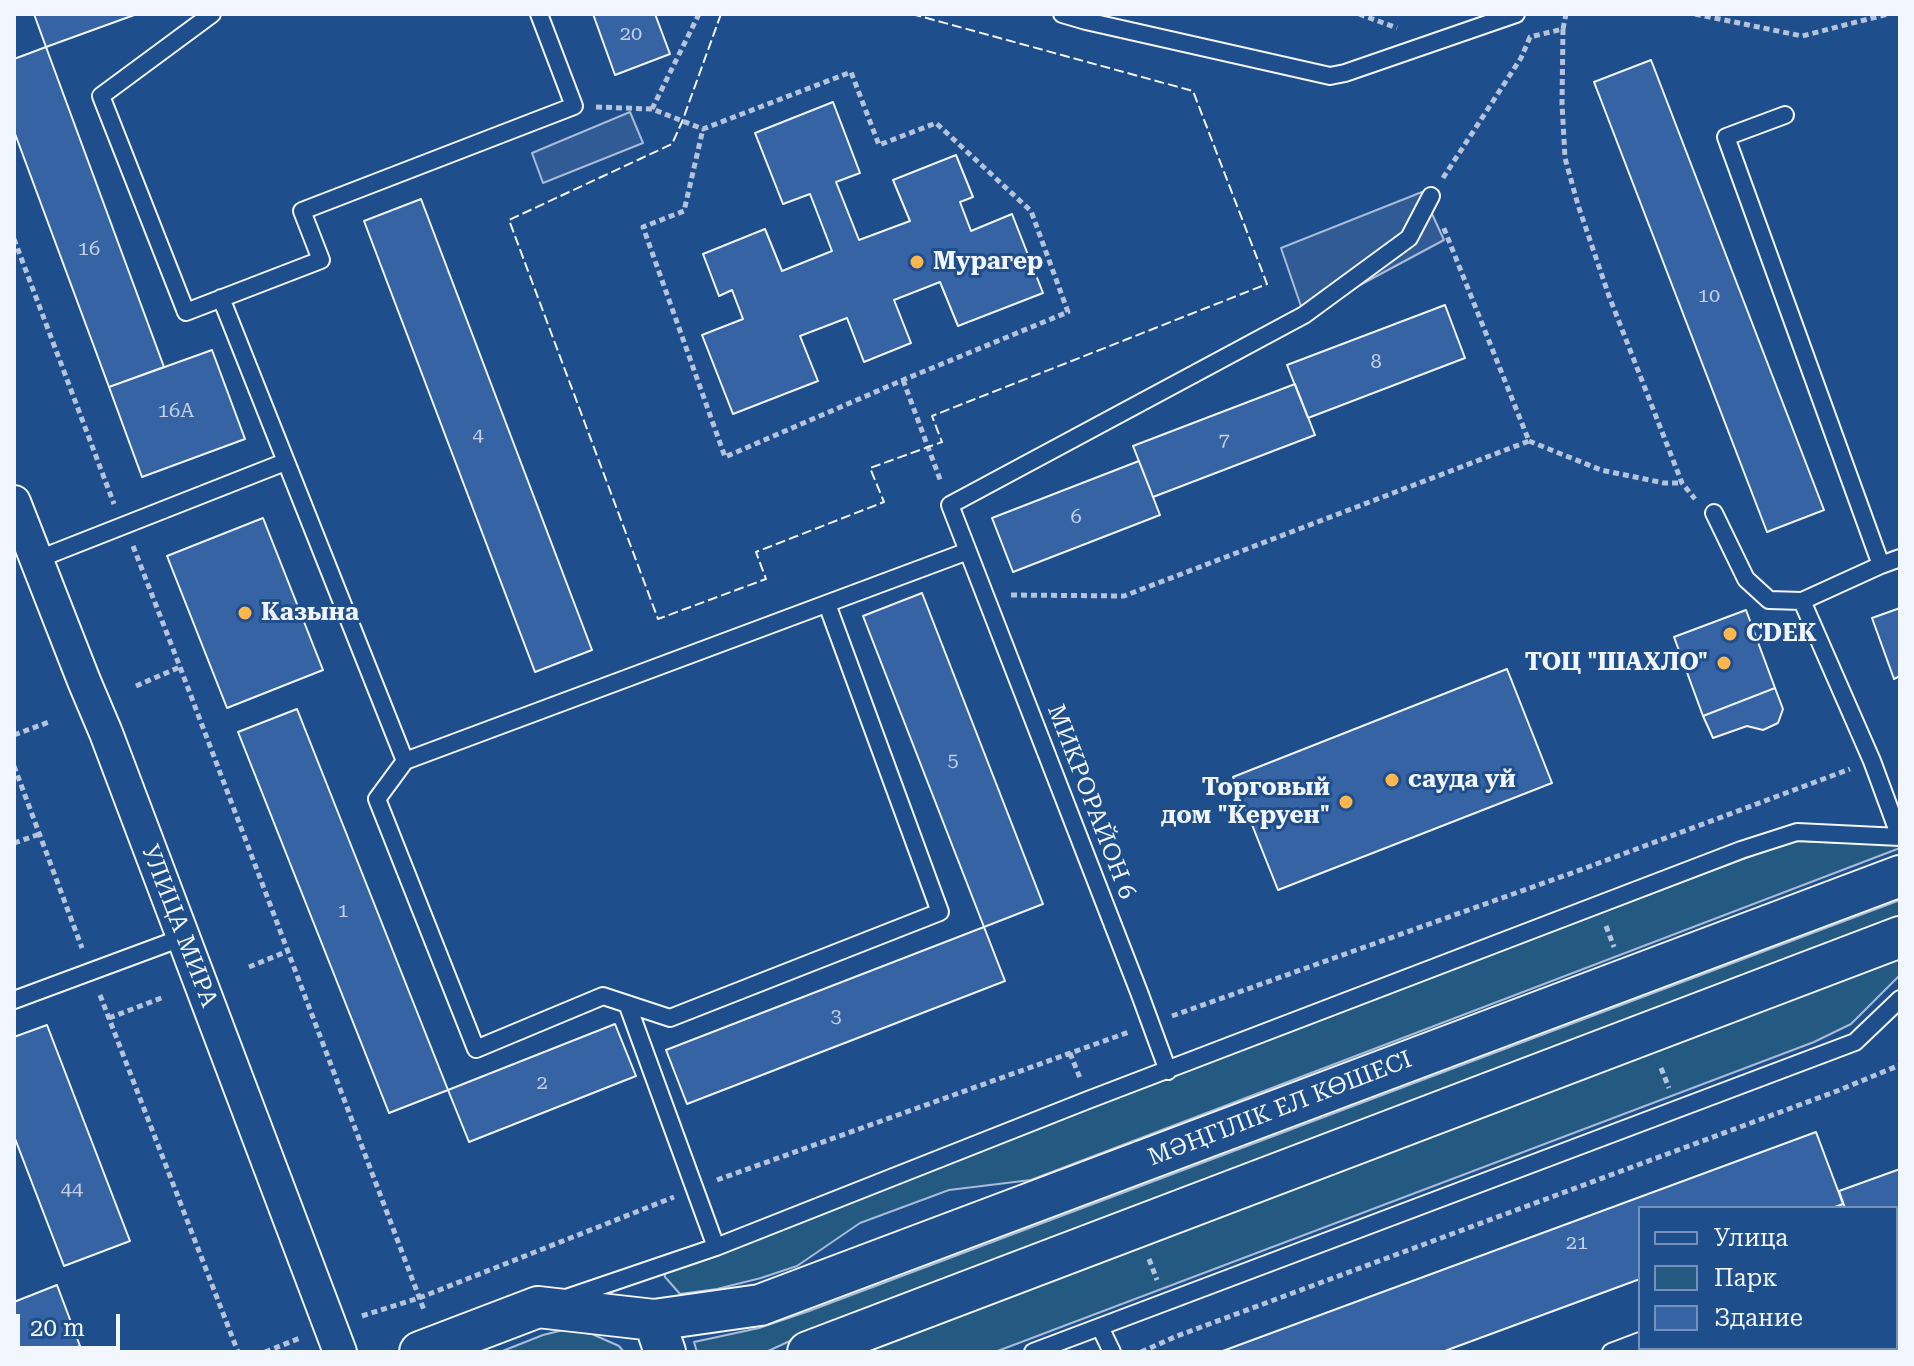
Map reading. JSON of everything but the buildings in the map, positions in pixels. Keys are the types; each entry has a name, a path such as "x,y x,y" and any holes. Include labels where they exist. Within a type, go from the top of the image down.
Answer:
{"street":[{"name":"УЛИЦА МИРА","path":"14,502 106,733 335,1339"},
{"name":"МӘҢГІЛІК ЕЛ КӨШЕСІ","path":"429,1349 538,1307 659,1336 760,1305 1900,876"},
{"path":"808,1352 1900,937"}],"lane":[{"path":"212,14 101,96 186,312 321,260 302,211 574,106 539,14"},
{"path":"1062,14 1330,76 1516,14"},
{"path":"1785,115 1726,137 1881,565"},
{"path":"950,505 1304,315 1409,238 1431,196"},
{"path":"221,298 405,761"},
{"path":"36,560 285,462"},
{"name":"МИКРОРАЙОН 6","path":"950,505 1168,1071"},
{"path":"1714,513 1746,579 1769,600 1802,601 1900,558"},
{"path":"827,604 940,912 670,1018 603,996 476,1049 377,799 405,761 968,551"},
{"path":"538,1307 716,1247 1741,850 1797,832 1900,837 1872,761 1802,601"},
{"path":"14,1000 184,937"},
{"path":"1033,1352 1855,1042 1900,999"},
{"path":"628,1006 716,1247"},
{"path":"1100,1327 1112,1352"},
{"path":"1611,1352 1638,1342"}],"path":[{"path":"652,109 699,14"},
{"path":"1566,14 1562,104 1565,158 1575,193 1609,296 1682,483 1693,498 1714,513"},
{"path":"1695,14 1802,36 1888,14"},
{"path":"1529,441 1431,196 1521,58 1530,37 1563,29"},
{"path":"574,106 652,109 703,129 851,72 879,145 936,123 1031,211 1068,312 725,457 643,227 684,211 703,129"},
{"path":"14,239 144,572 419,1298 429,1349"},
{"path":"903,380 950,505"},
{"path":"985,594 1124,596 1529,441 1601,470 1664,483 1682,483"},
{"path":"136,686 180,667"},
{"path":"14,735 49,722"},
{"path":"265,1352 335,1339 419,1298 694,1189 1569,875 1872,761"},
{"path":"14,766 238,1352"},
{"path":"14,843 40,834"},
{"path":"249,967 288,951"},
{"path":"109,1018 164,997"},
{"path":"1141,1352 1192,1330 1822,1097 1900,1065"}],"green space":[{"path":"1797,841 1900,845 1900,848 1031,1180 949,1190 860,1223 797,1266 717,1289 680,1294 665,1277 664,1270 716,1247"},
{"path":"1900,900 1900,922 816,1329 766,1352 697,1352 694,1342 759,1328 809,1311"},
{"path":"1900,955 1900,975 1851,1024 1814,1042 995,1352 861,1352"},
{"path":"567,1329 592,1334 619,1346 624,1352 500,1352 543,1335"}],"shaded area":[{"path":"630,112 643,143 543,183 532,153"},
{"path":"1422,192 1444,240 1304,315 1281,248"}],"fence":[{"path":"721,14 672,144 509,220 658,619 766,579 756,552 884,502 870,468 942,442 932,416 1267,284 1193,91 912,14"}],"place":[{"name":"Мурагер","path":"917,262"},
{"name":"Казына","path":"245,613"},
{"name":"CDEK","path":"1730,634"},
{"name":"ТОЦ \"ШАХЛО\"","path":"1724,663"},
{"name":"сауда уй","path":"1392,780"},
{"name":"Торговый дом \"Керуен\"","path":"1346,802"}]}
